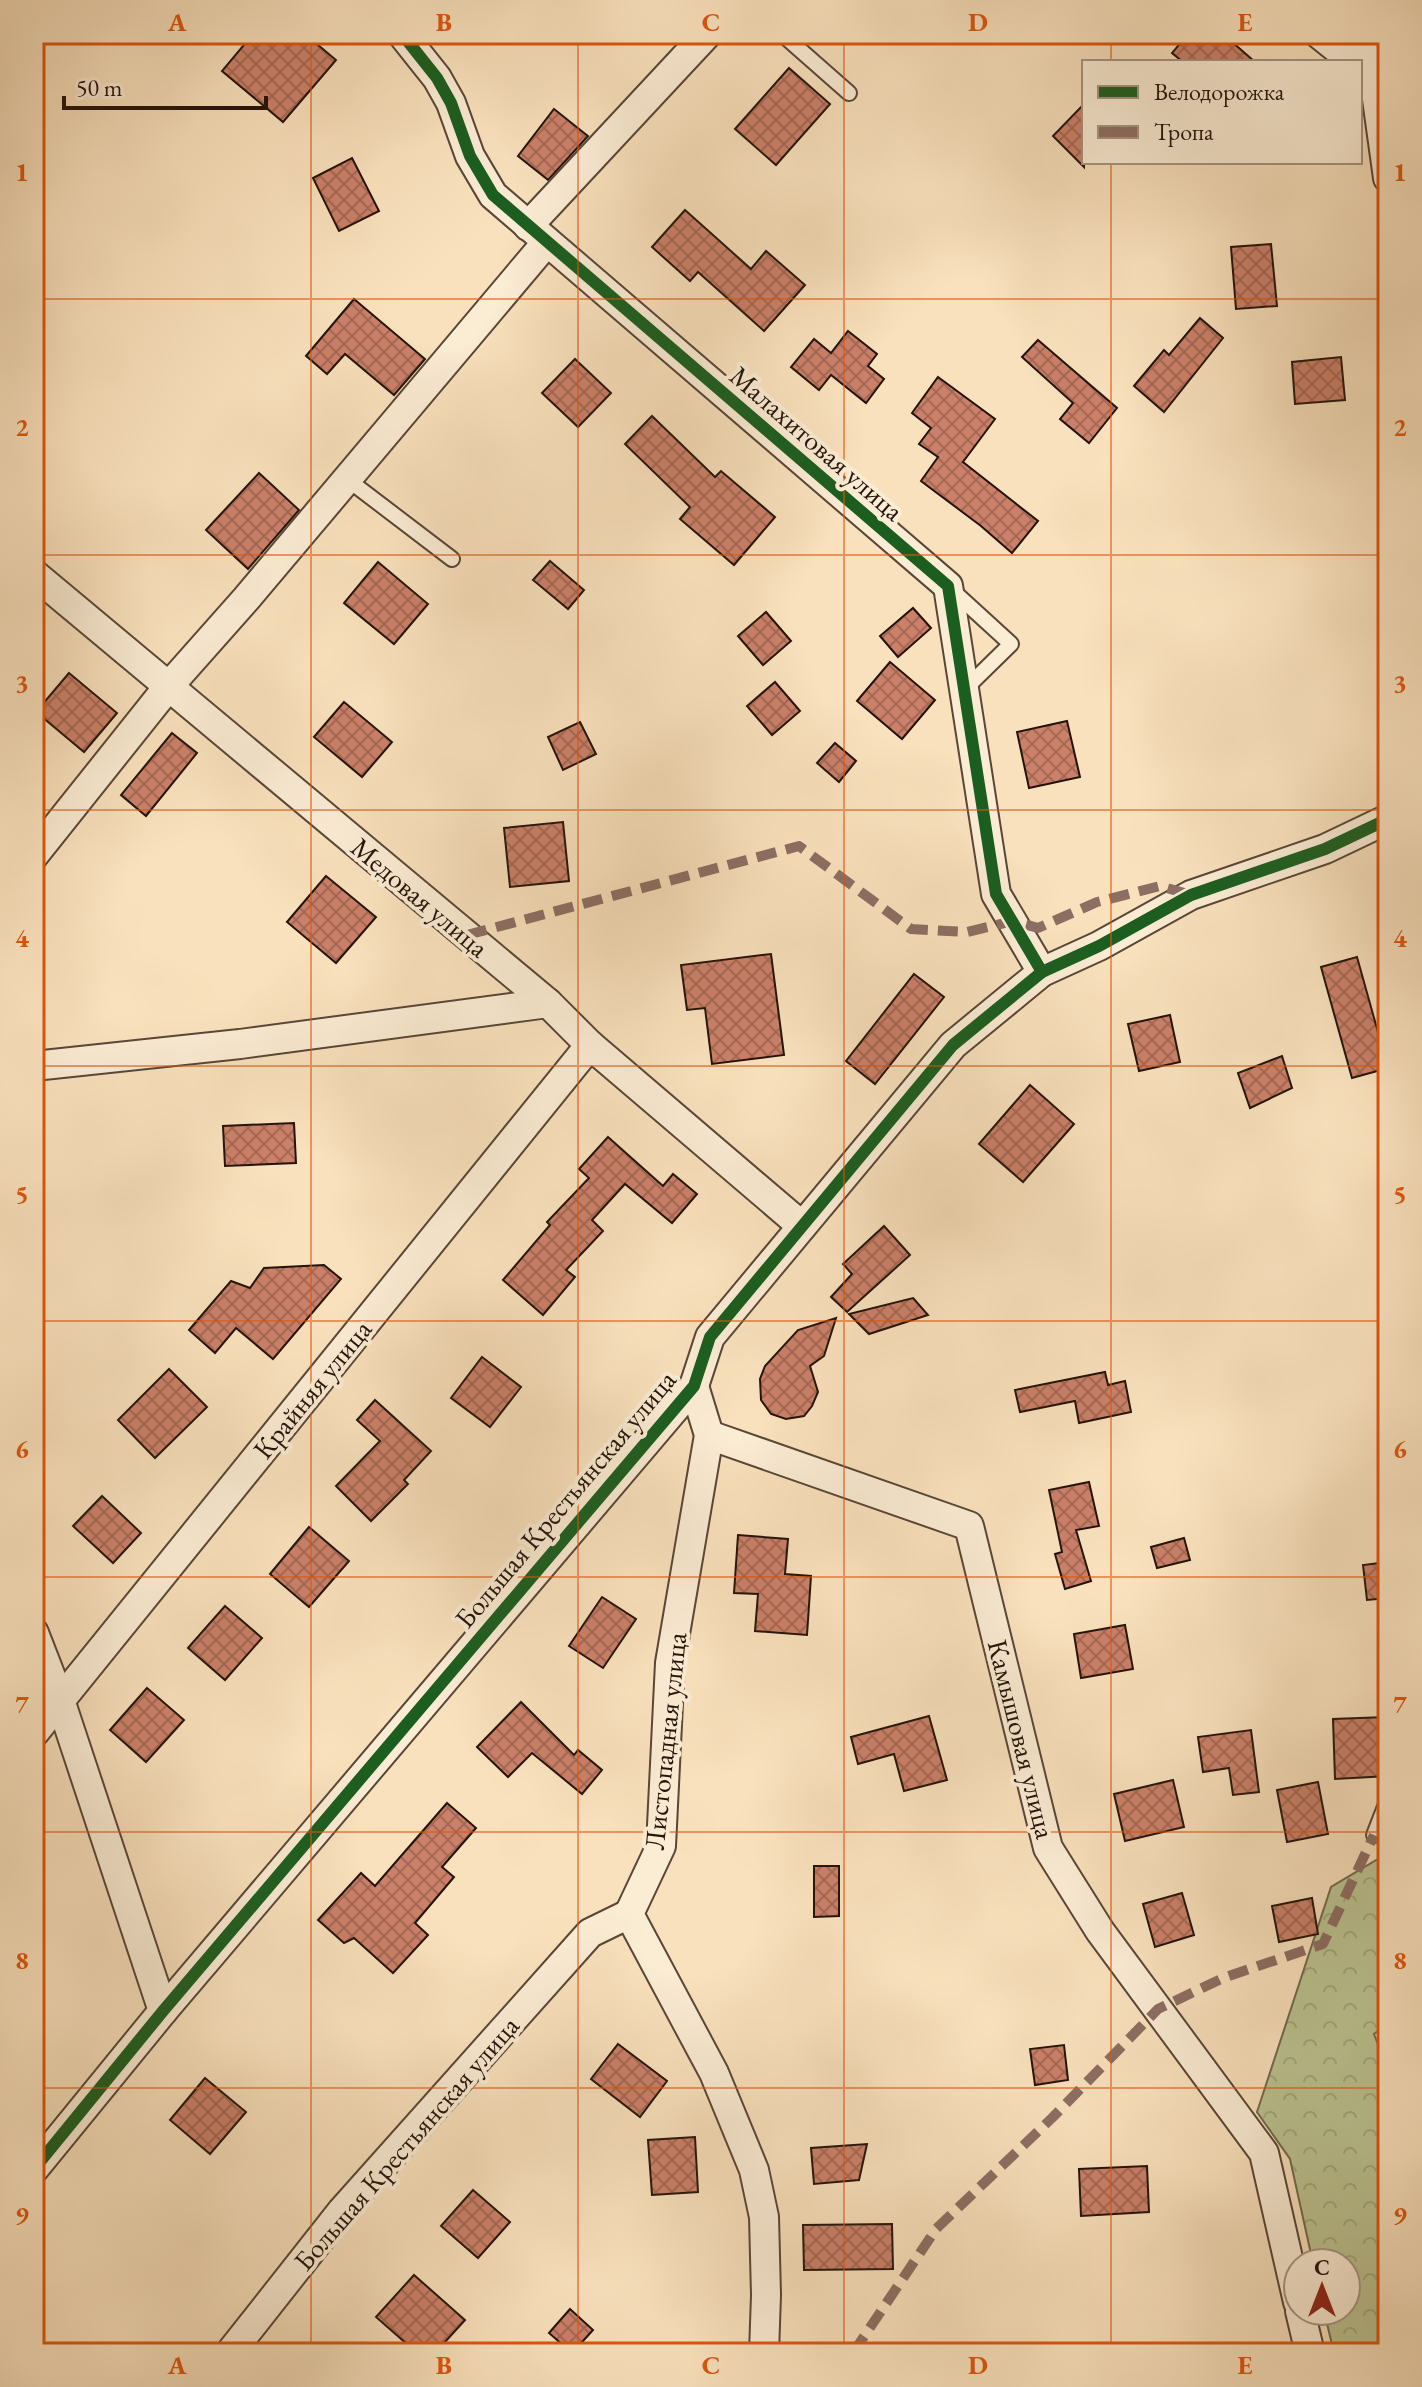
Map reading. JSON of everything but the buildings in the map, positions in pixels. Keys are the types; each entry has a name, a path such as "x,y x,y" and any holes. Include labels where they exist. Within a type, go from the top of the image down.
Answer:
{"street":[{"name":"Малахитовая улица","path":"402,34 437,78 451,103 470,156 493,195 948,586"},
{"path":"34,855 168,687 347,479 537,234 707,34"},
{"path":"1319,34 1351,60"},
{"path":"1368,34 1362,69 1388,178"},
{"name":"Медовая улица","path":"34,574 548,1003 590,1045 802,1226"},
{"path":"948,586 996,894 1042,972"},
{"name":"Большая Крестьянская улица","path":"34,2169 163,2011 694,1386 710,1337 953,1045 1042,972 1099,946 1191,895 1325,849 1388,819"},
{"path":"34,1066 240,1044 548,1003"},
{"name":"Крайняя улица","path":"34,1733 590,1045"},
{"name":"Листопадная улица","path":"629,1914 661,1846 670,1663 709,1435 694,1386"},
{"name":"Камышовая улица","path":"709,1435 969,1526 1048,1848 1100,1931 1264,2153 1285,2247"},
{"path":"36,1643 60,1700 163,2011"},
{"path":"629,1914 714,2073 754,2170 764,2217 764,2353"},
{"name":"Большая Крестьянская улица","path":"230,2353 342,2211 590,1933 629,1914"},
{"path":"1304,2327 1310,2353"}],"lane":[{"path":"782,34 849,93"},
{"path":"347,479 452,559"},
{"path":"948,586 1011,644 964,689"},
{"path":"1374,1835 1388,1799"}],"green space":[{"path":"1388,1853 1388,2023 1374,2034 1388,2070 1388,2353 1334,2353 1328,2327 1362,2327 1362,2247 1309,2247 1290,2159 1257,2112 1331,1887"}],"marked path":[{"path":"467,935 799,846 911,929 967,932 1013,921 1038,928 1097,902 1160,886 1191,895"},
{"path":"853,2353 936,2229 1052,2118 1158,2009 1223,1978 1323,1944 1374,1835"}],"cycle path":[{"path":"402,34 437,78 451,103 470,156 493,195 948,586 996,894 1042,972"},
{"path":"34,2169 163,2011 694,1386 710,1337 953,1045 1042,972 1099,946 1191,895 1325,849 1388,819"}]}
